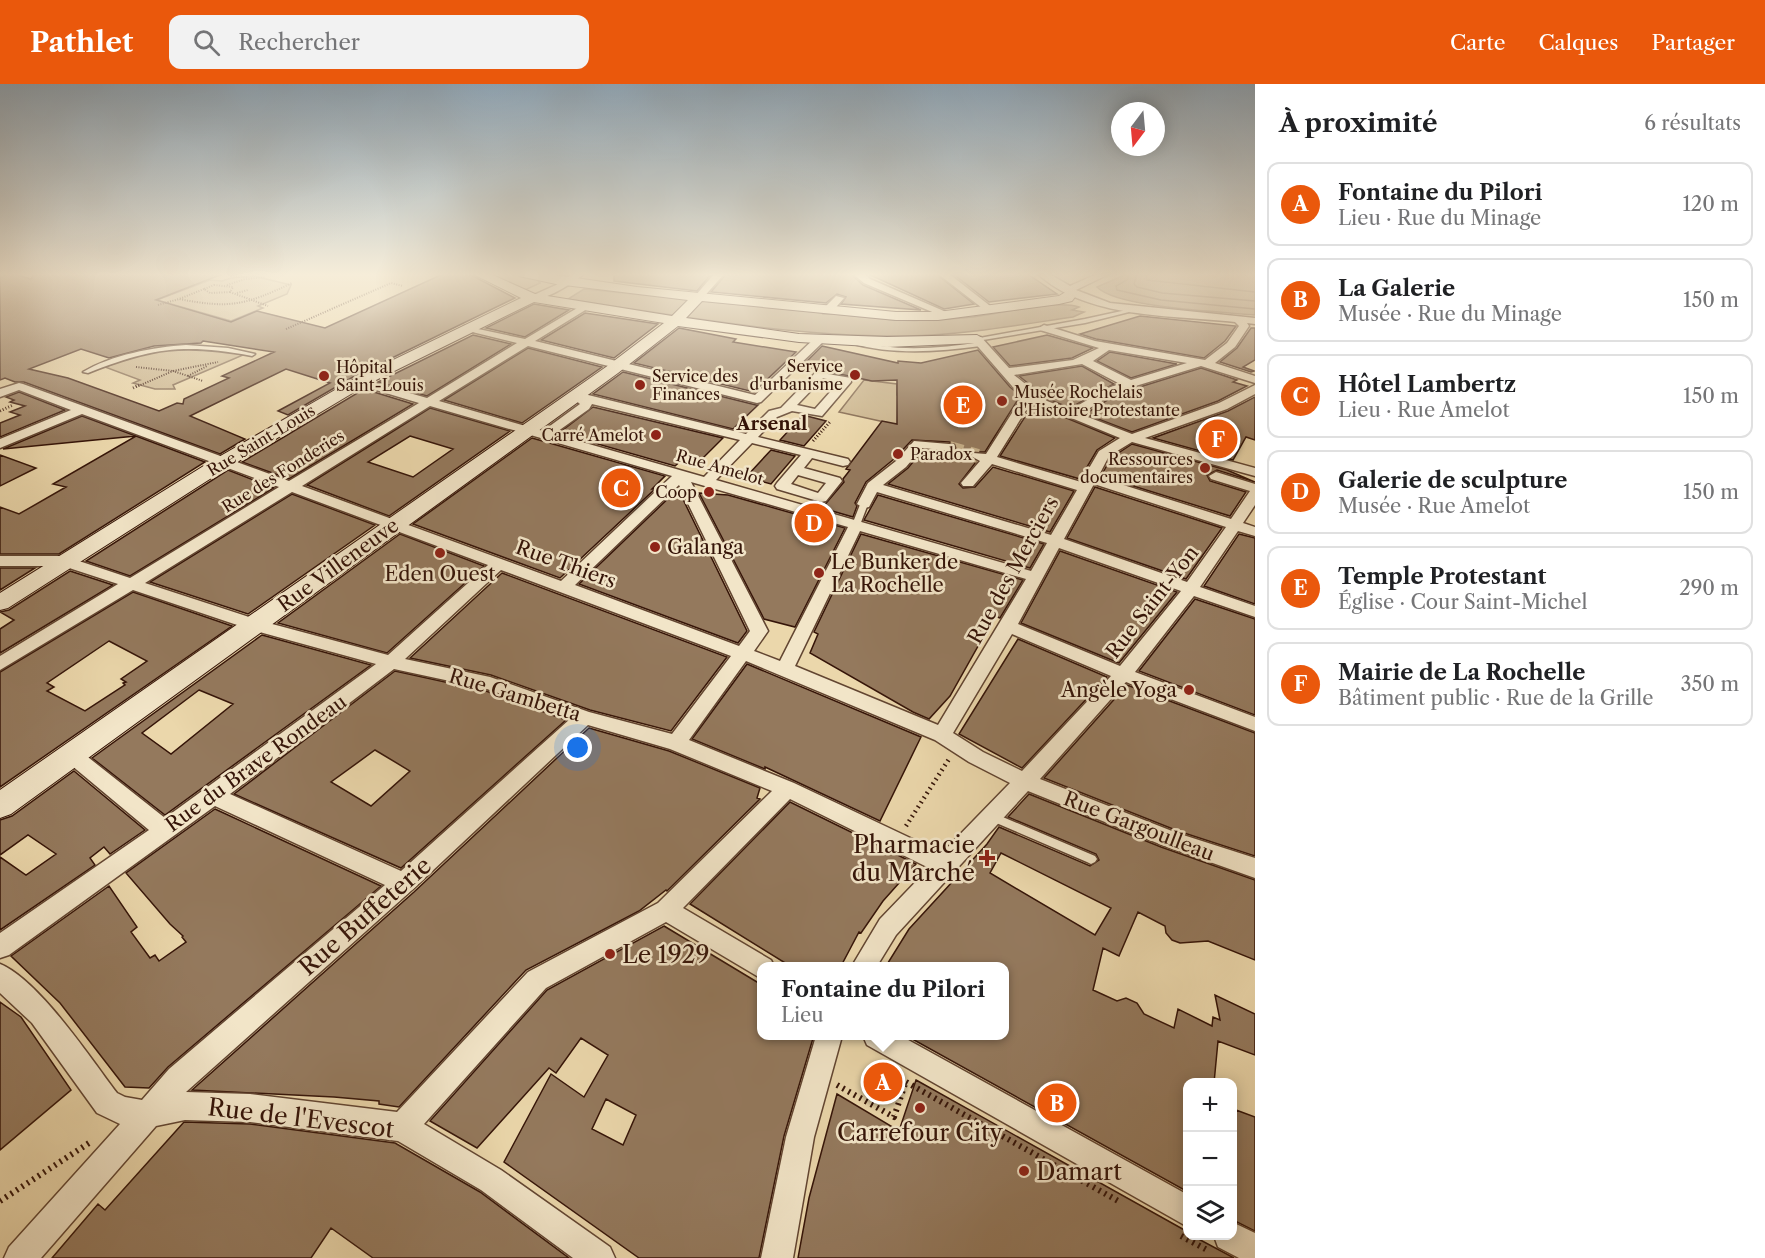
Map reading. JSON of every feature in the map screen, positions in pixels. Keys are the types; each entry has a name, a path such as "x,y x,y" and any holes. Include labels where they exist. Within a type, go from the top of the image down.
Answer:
{"street":[{"path":"468,328 724,399 743,400 746,399 743,396 757,399 820,339"},
{"name":"Rue Saint-Louis","path":"0,603 224,461 360,381 468,328"},
{"name":"Rue des Fonderies","path":"0,664 551,328"},
{"name":"Rue Villeneuve","path":"0,806 394,524 535,432 666,328"},
{"path":"726,328 771,336 846,341 912,342 977,338"},
{"path":"965,328 977,338 1005,372 1034,399 1132,438 1255,472"},
{"path":"1044,328 1106,347 1203,363 1255,380"},
{"path":"1070,415 1112,390 1203,363 1231,345 1243,328"},
{"path":"1005,372 1040,369 1083,360 1097,355 1106,347"},
{"path":"1083,360 1130,384"},
{"name":"Rue Amelot","path":"360,381 1036,578"},
{"name":"Rue Thiers","path":"0,393 19,386 785,669 950,740 1024,782"},
{"name":"Rue des Merciers","path":"950,740 1008,626 1104,454 1123,441 1223,406 1252,391"},
{"path":"579,397 713,432 752,438 843,462"},
{"path":"968,483 983,458 1023,405 1034,399"},
{"path":"707,482 774,414 785,411 790,406"},
{"path":"0,444 83,409"},
{"path":"864,504 873,486 901,464 919,444 949,448"},
{"path":"795,470 835,481 821,498 782,486 806,453"},
{"path":"983,458 1086,483 1255,532"},
{"path":"564,587 681,474 759,631 676,743"},
{"path":"1216,476 1255,488"},
{"path":"873,486 1056,542 1255,612"},
{"name":"Rue Saint-Yon","path":"866,962 888,927 1123,674 1191,591 1255,494"},
{"path":"785,669 856,525"},
{"name":"Rue Gambetta","path":"0,561 64,561 255,625 391,662 490,683 584,717 676,743 787,789 897,840 944,865"},
{"name":"Rue du Brave Rondeau","path":"0,947 213,796 391,662 499,563"},
{"path":"1008,626 1123,674 1255,724"},
{"name":"Rue Buffeterie","path":"20,1258 179,1079 404,883 584,717"},
{"path":"72,755 164,830"},
{"name":"Rue Gargoulleau","path":"1024,782 1183,845 1255,868"},
{"path":"402,1127 537,980 666,910 787,789"},
{"path":"213,796 404,883"},
{"path":"666,910 757,965"},
{"path":"0,976 41,1014 107,1103 123,1111 146,1114"},
{"path":"777,1258 800,1137 828,1040"},
{"path":"881,1040 910,1070 1183,1209"},
{"name":"Rue de l'Evescot","path":"146,1114 185,1106 250,1108 402,1127 491,1180 599,1258"},
{"path":"1236,1240 1255,1250"}],"lane":[{"path":"977,338 1044,328"},
{"path":"86,372 123,356 158,347 205,346 252,354"},
{"path":"856,525 864,504"},
{"path":"991,816 1091,859"}],"path":[{"path":"133,388 173,370 218,362"},
{"path":"188,376 207,365"},
{"path":"173,370 203,381"},
{"path":"806,453 837,414"},
{"path":"897,840 950,740"},
{"path":"818,1075 894,1117 910,1070"},
{"path":"910,1070 914,1086"},
{"path":"0,1201 96,1138"}],"shaded area":[{"path":"177,348 220,350 243,355 173,385 175,389 155,389 133,383 140,380 105,367 138,354"},
{"path":"864,380 897,384 897,395 900,396 899,431 889,423 839,412"}],"water":[{"path":"769,328 998,328 906,336"}],"building":[{"path":"0,328 454,328 353,377 288,415 278,411 330,383 286,369 190,416 245,439 220,454 24,382 15,382 5,378 0,380","holes":["203,341 274,352 222,376 229,378 184,399 183,404 177,403 159,411 68,378 29,369 81,349 109,358 154,346"]},
{"path":"486,328 540,328 525,337"},
{"path":"561,328 653,328 614,358 541,340"},
{"path":"679,328 736,339 733,342 796,352 754,392 634,363"},
{"path":"1101,328 1235,328 1225,341 1204,358 1096,339 1080,334"},
{"path":"1251,328 1255,328 1255,360 1243,367 1254,371 1220,362 1237,348"},
{"path":"473,335 511,344 427,396 378,382"},
{"path":"1047,335 1093,348 1072,358 1010,366 993,347"},
{"path":"822,346 898,363 898,361 921,363 978,350 1010,387 1023,398 1017,401 985,452 971,452 969,457 976,462 959,484 963,488 975,487 993,467 1074,491 1050,532 888,484 908,468 923,450 955,453 956,444 949,442 912,440 894,459 866,482 855,503 857,506 853,517 822,508 844,482 843,479 850,470 846,469 882,421 897,424 897,380 872,381 802,366"},
{"path":"528,348 602,367 522,423 444,400"},
{"path":"1110,352 1177,364 1131,378 1097,361"},
{"path":"1082,366 1114,384 1070,408 1048,399 1019,376"},
{"path":"1201,368 1237,380 1233,382 1247,386 1218,401 1132,432 1085,414 1117,394"},
{"path":"623,372 758,405 733,429 593,394"},
{"path":"364,389 413,404 289,479 242,462"},
{"path":"19,392 65,410 0,437 0,423 20,415 10,412 25,406 10,402 14,400 6,397"},
{"path":"1255,397 1255,440 1246,437 1233,460 1153,438 1228,411"},
{"path":"1035,405 1115,438 1097,450 1080,479 1000,456 1030,409"},
{"path":"593,407 723,438 698,463 683,459 675,466 559,433"},
{"path":"430,408 510,431 389,516 307,485","holes":["410,436 453,449 413,477 368,462"]},
{"path":"803,415 826,421 804,446 780,440"},
{"path":"82,416 136,436 3,449"},
{"path":"136,436 205,462 59,554 0,554 0,507 19,514 66,487 53,484"},
{"path":"532,438 665,476 652,489 655,489 560,578 413,524"},
{"path":"1132,444 1227,470 1255,482 1217,470 1207,475 1210,481 1246,492 1230,516 1101,476 1111,458"},
{"path":"771,450 795,456 771,484 746,477"},
{"path":"0,455 36,468 0,486"},
{"path":"228,470 274,488 130,576 86,561"},
{"path":"1095,487 1222,528 1186,579 1067,538"},
{"path":"676,491 679,491 747,631 738,643 579,584"},
{"path":"699,493 728,495 845,528 795,627 764,619"},
{"path":"292,494 375,525 248,614 150,582"},
{"path":"878,495 1044,544 1030,568 864,520"},
{"path":"400,534 484,566 387,653 278,623"},
{"path":"861,534 1023,580 1000,618 995,616 950,696 929,719 810,653 818,634 814,632"},
{"path":"1239,534 1255,538 1255,604 1204,586"},
{"path":"1060,551 1177,592 1119,663 1021,623"},
{"path":"0,568 35,568 0,590"},
{"path":"70,571 113,585 0,653 0,629 14,620 0,612 9,610"},
{"path":"502,573 727,657 671,731 590,710 491,675 410,658"},
{"path":"133,592 232,626 0,787 0,672","holes":["109,641 147,661 121,679 126,682 123,683 125,685 85,711 47,691 54,687 47,683"]},
{"path":"1195,599 1255,619 1255,715 1139,671"},
{"path":"262,635 371,665 165,815 92,758","holes":["199,690 233,704 171,754 142,733"]},
{"path":"1018,639 1107,677 1022,768 959,734"},
{"path":"747,664 921,737 880,821 765,767 765,769 692,739"},
{"path":"395,671 486,691 566,720 401,868 234,794","holes":["375,750 410,771 371,806 331,782"]},
{"path":"1127,685 1255,733 1255,856 1178,831 1044,778"},
{"path":"589,728 669,751 760,788 757,798 760,799 667,891 639,911 526,970 399,1107 379,1104 379,1101 334,1097 192,1090 414,892"},
{"path":"74,771 145,830 110,854 104,847 90,858 95,865 0,930 0,857 26,875 56,854 28,835 0,855 0,820 12,816"},
{"path":"1029,794 1161,847 1255,880 1255,960 1208,941 1180,943 1172,940 1166,933 1165,926 1138,912 1119,956 1103,948 1093,990 1117,1001 1126,998 1137,1003 1144,1014 1174,1028 1178,1009 1212,1026 1213,1017 1220,1020 1215,995 1255,1014 1255,1055 1218,1041 1214,1078 1183,1078 1183,1189 914,1040 1009,1040 1009,962 888,962 909,929 987,844 999,827 1090,866 1099,860 1096,854 1008,817","holes":["1001,853 1111,908 1095,935 990,873"]},
{"path":"790,802 916,864 883,901 861,933 859,932 843,962 784,962 690,904"},
{"path":"215,809 381,886 168,1067 149,1088 125,1087 60,1003 11,956 109,886 137,927 131,932 150,958 155,955 159,961 186,942 126,873"},
{"path":"664,926 757,982 757,1040 813,1040 784,1136 759,1258 639,1258 504,1162 551,1074 584,1097 608,1055 581,1038 556,1073 549,1068 477,1148 430,1121 547,990","holes":["606,1099 636,1115 623,1145 592,1129"]},
{"path":"0,1002 21,1017 71,1090 0,1150"},
{"path":"916,1080 1183,1229 1183,1240 1200,1240 1234,1258 798,1258 809,1198 837,1094 899,1131"},
{"path":"1237,1110 1255,1117 1255,1231 1237,1222"},
{"path":"184,1122 250,1124 395,1143 480,1192 569,1258 373,1258 331,1228 311,1258 52,1258 98,1204 105,1210"}],"tunnel":[{"path":"949,448 978,456"}],"place":[{"name":"Service d'urbanisme","path":"855,375"},
{"name":"Hôpital Saint-Louis","path":"324,376"},
{"name":"Service des Finances","path":"640,385"},
{"name":"Musée Rochelais d'Histoire Protestante","path":"1002,401"},
{"name":"Temple Protestant","path":"963,405"},
{"name":"Carré Amelot","path":"656,435"},
{"name":"Mairie de La Rochelle","path":"1218,439"},
{"name":"Paradox","path":"898,454"},
{"name":"Ressources documentaires","path":"1205,468"},
{"name":"Hôtel Lambertz","path":"621,488"},
{"name":"Coop","path":"709,492"},
{"name":"Galerie de sculpture","path":"814,523"},
{"name":"Galanga","path":"655,547"},
{"name":"Eden Ouest","path":"440,553"},
{"name":"Le Bunker de La Rochelle","path":"819,573"},
{"name":"Angèle Yoga","path":"1189,690"},
{"name":"Pharmacie du Marché","path":"987,858"},
{"name":"Le 1929","path":"610,954"},
{"name":"Fontaine du Pilori","path":"883,1082"},
{"name":"La Galerie","path":"1057,1103"},
{"name":"Carrefour City","path":"920,1108"},
{"name":"Damart","path":"1024,1171"}],"district":[{"name":"Arsenal","path":"772,424"}]}
